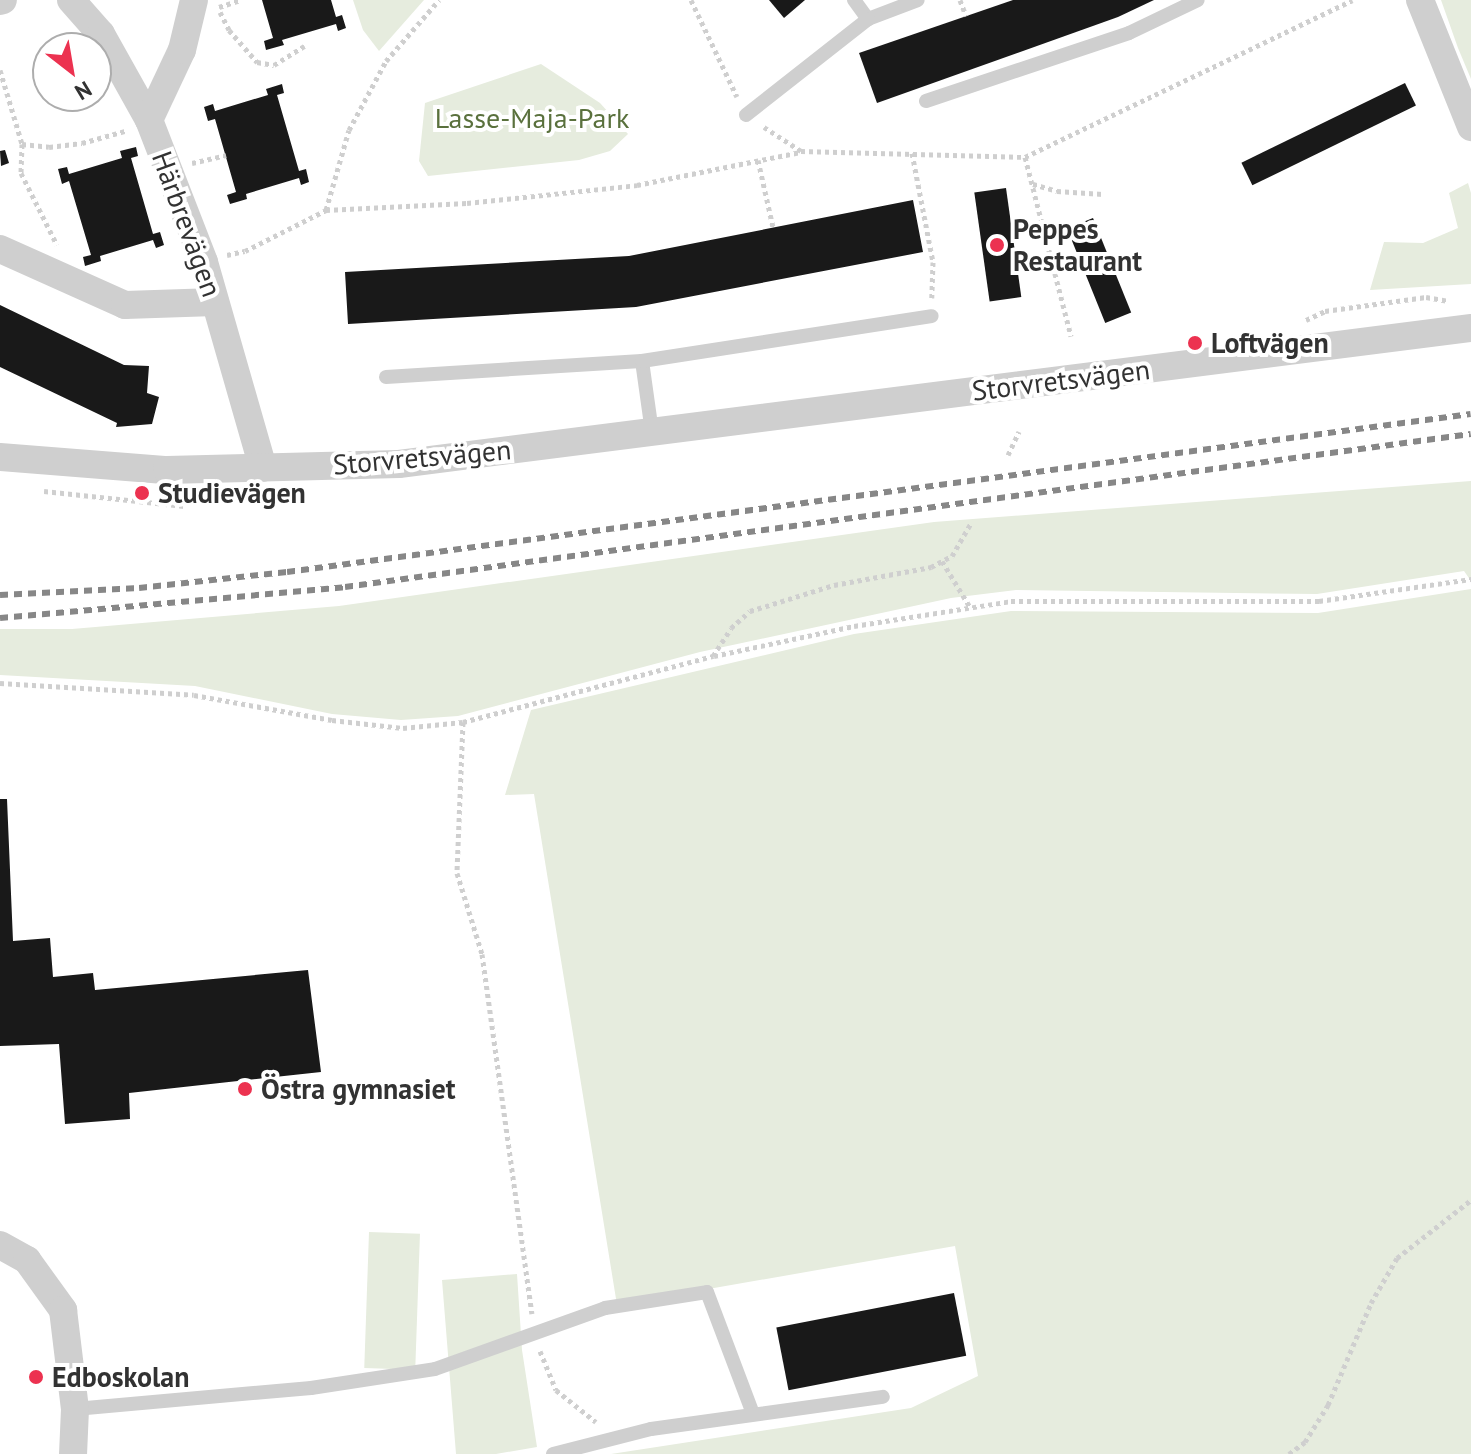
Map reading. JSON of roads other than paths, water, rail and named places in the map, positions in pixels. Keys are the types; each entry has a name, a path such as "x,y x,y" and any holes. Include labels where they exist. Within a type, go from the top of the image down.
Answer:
{"street":[{"name":"Härbrevägen","path":"71,0 101,34 149,120 204,262 263,468"},
{"path":"1420,0 1471,127"},
{"path":"149,120 206,4"},
{"path":"0,249 125,305 215,302"},
{"name":"Storvretsvägen","path":"0,457 167,470 399,464 1471,328"},
{"path":"0,1245 27,1260 63,1310 75,1409 73,1454"}],"lane":[{"path":"854,0 868,19"},
{"path":"746,115 868,19 918,0"},
{"path":"926,101 1129,33 1198,0"},
{"path":"386,377 642,361 932,316"},
{"path":"642,361 652,432"},
{"path":"75,1409 311,1388 435,1369 605,1308 707,1292 753,1414"},
{"path":"553,1454 614,1436 883,1397"}],"railway":[{"path":"0,595 139,588 287,572 1471,414"},
{"path":"0,618 345,587 1471,434"}],"place":[{"name":"Peppes Restaurant","path":"997,245"},
{"name":"Loftvägen","path":"1195,343"},
{"name":"Studievägen","path":"142,493"},
{"name":"Östra gymnasiet","path":"245,1089"},
{"name":"Edboskolan","path":"36,1377"}],"park label":[{"name":"Lasse-Maja-Park","path":"532,118"}]}
